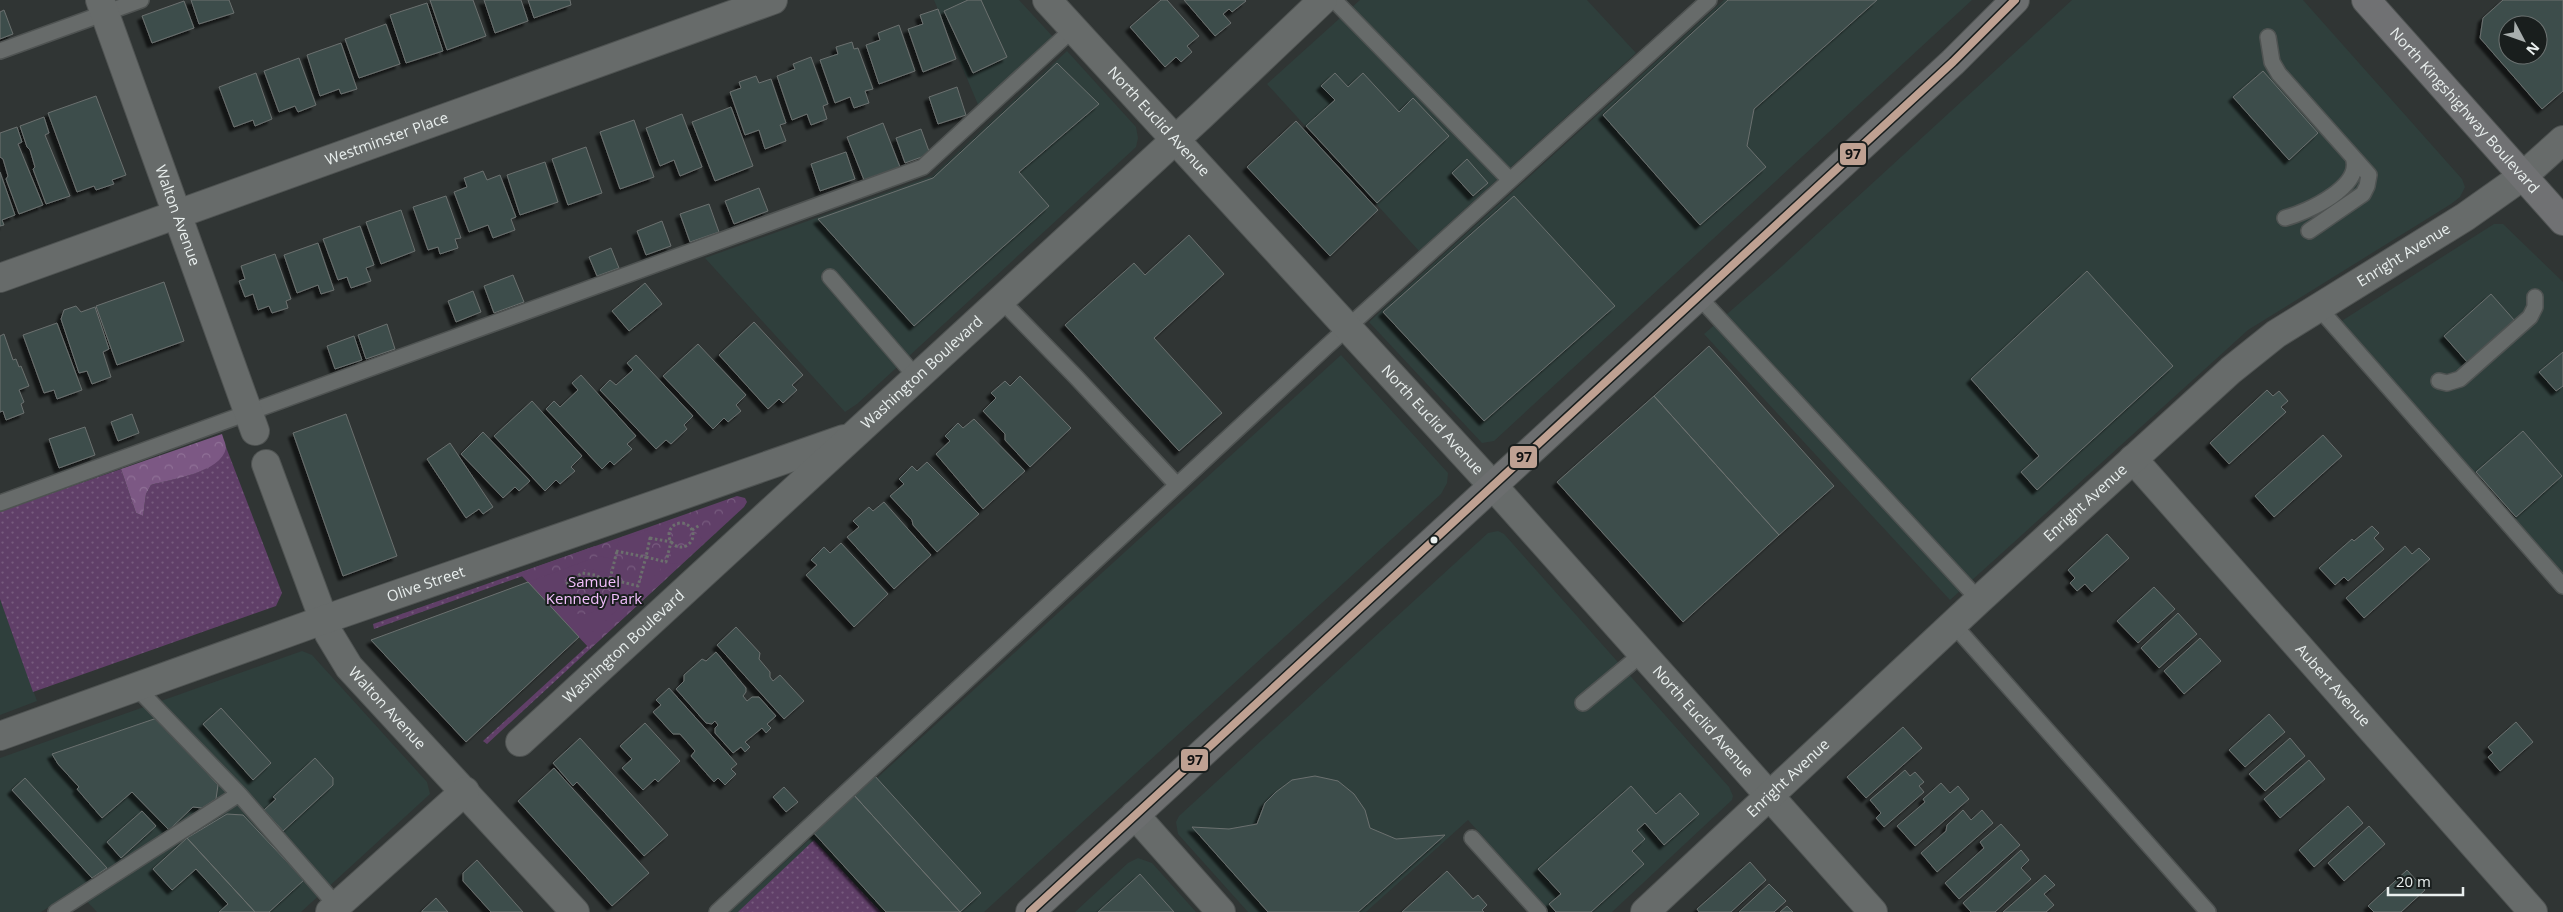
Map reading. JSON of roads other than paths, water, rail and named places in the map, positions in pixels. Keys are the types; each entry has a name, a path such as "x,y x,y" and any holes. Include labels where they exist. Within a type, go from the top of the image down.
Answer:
{"main road":[{"path":"1030,912 1494,487 1967,48 2015,0"},
{"name":"North Kingshighway Boulevard","path":"2366,0 2563,221"}],"street":[{"name":"Westminster Place","path":"0,278 773,0"},
{"name":"North Euclid Avenue","path":"1047,0 1494,487 1873,912"},
{"name":"Washington Boulevard","path":"520,742 855,436 1322,0"},
{"name":"Walton Avenue","path":"103,6 252,422"},
{"name":"Enright Avenue","path":"1645,912 1769,794 2231,370 2276,334 2465,217 2523,176 2563,140"},
{"name":"Olive Street","path":"0,736 323,620 855,436"},
{"name":"Aubert Avenue","path":"2133,459 2533,912"},
{"name":"Walton Avenue","path":"266,464 323,620 338,652 349,668 465,791 575,912"},
{"path":"333,909 465,791"},
{"path":"1135,814 1221,912"}],"lane":[{"path":"0,51 103,6 141,0"},
{"path":"1334,0 1510,180"},
{"path":"717,912 1347,328 1709,0"},
{"path":"0,502 252,422 923,167 1073,29"},
{"path":"2268,37 2272,62 2279,74 2369,175 2363,194 2309,231"},
{"path":"2285,218 2302,214 2346,186 2357,166 2353,157"},
{"path":"830,277 917,378"},
{"path":"1699,297 1979,600"},
{"path":"2439,381 2446,383 2460,379 2530,317 2535,307 2535,297"},
{"path":"1001,300 1177,485"},
{"path":"2318,307 2563,586"},
{"path":"1953,624 2208,912"},
{"path":"1582,703 1643,653"},
{"path":"136,687 239,794 333,909"},
{"path":"56,912 239,794"},
{"path":"1472,838 1539,912"}],"park label":[{"name":"Samuel Kennedy Park","path":"594,590"}]}
